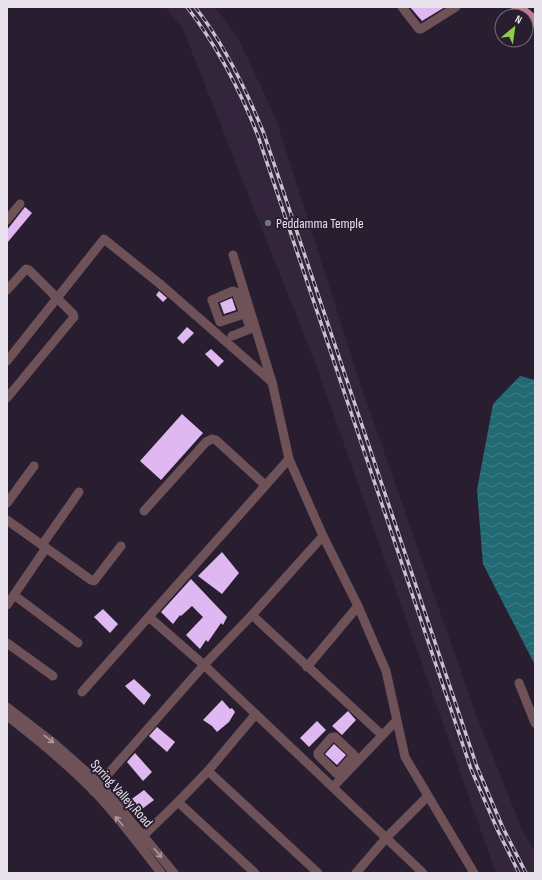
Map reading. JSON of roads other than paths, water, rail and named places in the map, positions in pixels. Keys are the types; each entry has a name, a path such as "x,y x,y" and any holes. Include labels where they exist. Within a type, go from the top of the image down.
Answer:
{"street":[{"path":"402,7 419,29 456,7"},
{"path":"7,220 20,204"},
{"path":"7,361 104,239 160,284 272,382"},
{"path":"232,261 247,314 272,382 289,459 323,536 358,606 386,671 405,757 474,873"},
{"path":"7,290 26,269 29,270 73,314 74,317 7,398"},
{"path":"242,298 234,291 213,298 212,300 220,322 247,314"},
{"path":"232,336 252,328"},
{"path":"144,511 209,439 216,440 266,485"},
{"path":"82,692 289,459"},
{"path":"7,503 34,466"},
{"path":"7,605 79,492"},
{"path":"7,520 94,581 121,546"},
{"path":"96,788 204,665 252,615 323,536"},
{"path":"14,595 78,643"},
{"path":"307,667 358,606"},
{"path":"252,615 382,735"},
{"path":"149,617 204,665 423,873"},
{"path":"7,643 53,676"},
{"path":"519,683 535,723"},
{"name":"Spring Valley Road","path":"7,707 55,744 143,836 174,873"},
{"path":"143,836 208,771 255,715"},
{"name":"Spring Valley Road","path":"7,716 96,788 161,873"},
{"path":"331,785 396,721"},
{"path":"331,785 337,774 352,763 354,756 354,754 335,737 332,737 318,753 318,755 337,774"},
{"path":"208,771 318,873"},
{"path":"356,873 386,838 427,796"},
{"path":"178,802 255,873"}],"water":[{"path":"520,376 535,380 535,665 483,564 477,490 493,404"}],"railway":[{"path":"187,7 208,37 236,85 258,136 471,769 498,831 519,873"},
{"path":"195,7 216,37 234,68 264,134 477,767 503,828 526,873"}],"place":[{"name":"Peddamma Temple","path":"268,223"}]}
